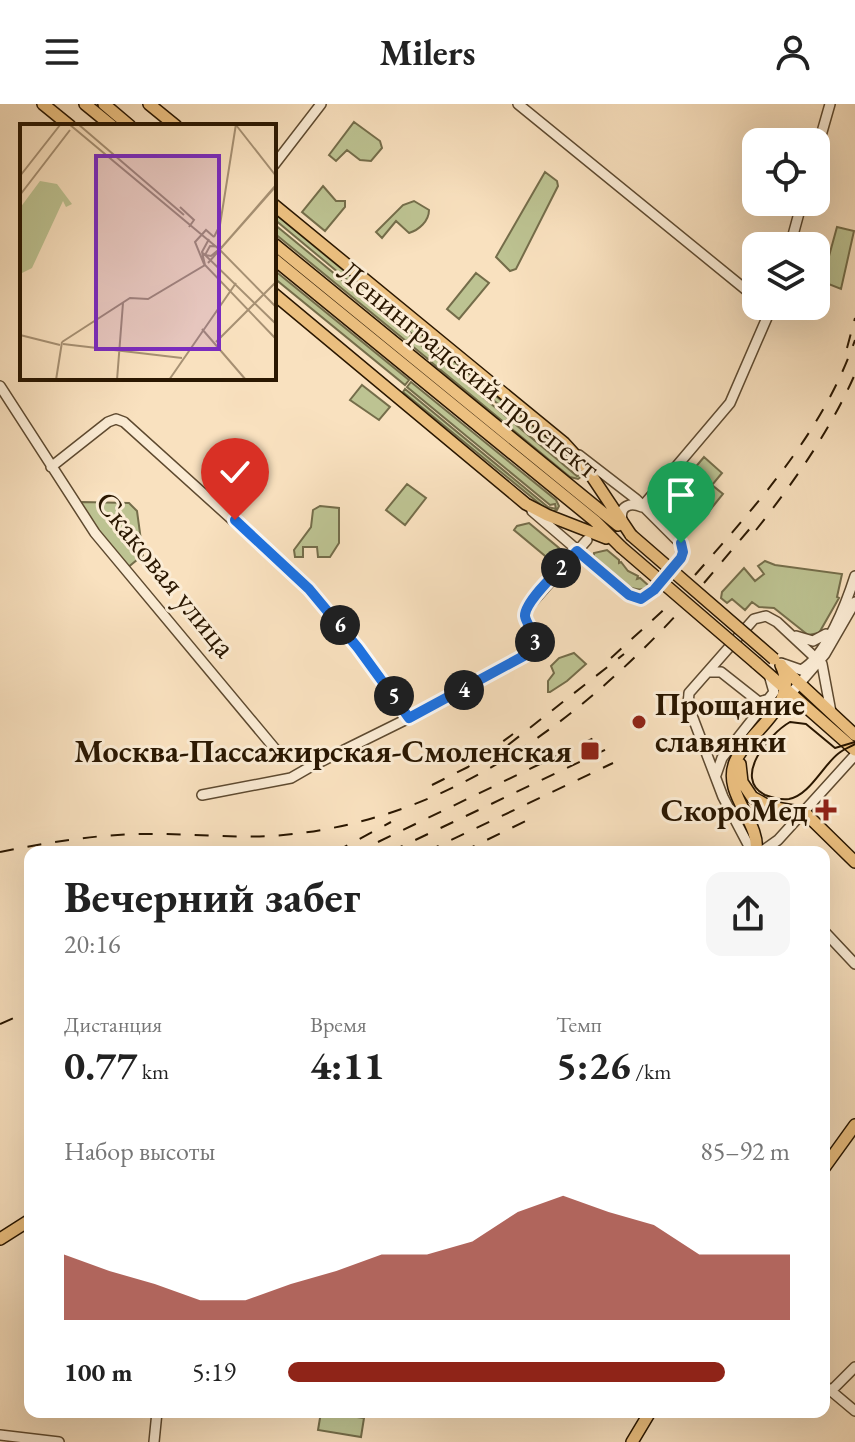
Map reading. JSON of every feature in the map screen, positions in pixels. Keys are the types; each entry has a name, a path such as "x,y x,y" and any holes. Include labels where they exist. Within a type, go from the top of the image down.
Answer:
{"main road":[{"path":"43,104 68,124"},
{"path":"85,104 110,124"},
{"path":"104,104 128,124"},
{"path":"149,104 174,124"},
{"path":"276,207 564,443 585,466 628,532 852,730"},
{"name":"Ленинградский проспект","path":"276,246 628,532"},
{"name":"Ленинградский проспект","path":"276,261 595,521 621,547"},
{"path":"276,296 526,504 621,547 765,671 782,696 855,753"},
{"path":"757,846 733,780 734,766 782,696 785,676 778,662"},
{"path":"743,751 740,772 745,789 761,803 803,812 855,862"},
{"path":"830,1160 855,1125"},
{"path":"0,1239 24,1224"},
{"path":"632,1442 646,1418"}],"street":[{"path":"276,162 321,104"},
{"path":"518,104 742,287"},
{"path":"823,128 830,104"},
{"path":"642,507 730,403 764,320"},
{"name":"Скаковая улица","path":"0,386 102,542 276,753 293,760 318,762"},
{"path":"51,467 112,420 124,422 309,589 358,648 409,718"},
{"path":"526,504 632,597 641,599 651,593 680,559 683,549 679,541 636,499 564,443"},
{"path":"628,532 621,516 624,508 629,504 642,507"},
{"path":"202,795 291,778 531,652 535,639 525,617 537,594 587,540 595,536 609,540"},
{"path":"587,540 587,557"},
{"path":"778,662 801,670 818,659 855,576"},
{"path":"708,673 721,672 756,701 764,702 782,696 801,684 855,602"},
{"path":"753,846 718,782 687,700 689,693 756,617 770,617 823,666 831,712"},
{"path":"787,631 803,640 813,641 820,640 832,628"},
{"path":"765,671 782,696"},
{"path":"718,782 716,772 720,761 782,696"},
{"path":"767,846 778,840 855,753"},
{"path":"830,937 855,964"},
{"path":"830,1386 855,1367"},
{"path":"830,1392 855,1411"},
{"path":"154,1442 156,1418"},
{"path":"0,1435 59,1442"}],"green space":[{"path":"354,122 380,141 382,148 371,161 360,160 347,150 336,161 329,155"},
{"path":"545,172 557,181 558,186 516,269 510,271 496,257"},
{"path":"323,186 336,201 345,201 345,207 325,231 302,212"},
{"path":"414,201 429,210 420,227 409,233 396,221 382,238 376,232 403,205"},
{"path":"276,215 438,348 434,352 276,221"},
{"path":"276,226 432,354 428,359 276,235"},
{"path":"837,227 854,231 841,289 830,285 830,252"},
{"path":"276,272 409,380 405,385 276,280"},
{"path":"476,273 489,283 459,319 447,309"},
{"path":"440,350 582,467 582,476 578,479 570,477 431,362 435,357 577,476 580,475 580,471 437,354"},
{"path":"411,382 556,500 557,510 552,512 546,509 403,392 405,389 548,507 556,509 555,504 550,505 407,387"},
{"path":"362,385 390,407 379,420 350,400"},
{"path":"704,457 722,473 712,485 723,494 710,510 697,499 704,490 688,476"},
{"path":"407,484 426,498 405,525 386,510"},
{"path":"82,502 129,503 137,511 143,555 127,568 79,505"},
{"path":"320,506 339,508 339,543 330,557 318,557 317,547 303,547 303,557 295,557 294,550 311,527 313,510"},
{"path":"529,523 559,548 550,560 514,530"},
{"path":"607,550 628,571 638,576 637,579 649,586 635,589 628,586 594,556 594,553"},
{"path":"765,561 842,574 839,598 819,633 808,635 774,608 759,607 752,602 745,610 732,599 727,603 721,598 722,592 744,568 755,581 764,574 758,566"},
{"path":"574,653 586,664 567,681 548,692 548,681 554,673 551,666 559,658"},
{"path":"320,1418 364,1418 361,1437 318,1430"}],"tram line":[{"path":"855,742 835,748 806,724 790,722 764,746 757,757 752,778 765,795 789,799 803,792 833,758 855,744"}],"railway":[{"path":"847,348 855,318"},
{"path":"695,575 765,493 807,436 842,374 855,340"},
{"path":"756,530 810,455 855,374"},
{"path":"704,583 758,519"},
{"path":"611,658 670,604"},
{"path":"35,846 116,835 271,836 332,828 389,813 444,792 496,764 545,732 592,696 679,612"},
{"path":"508,745 624,654"},
{"path":"432,785 468,767 513,734"},
{"path":"378,842 600,735"},
{"path":"403,846 607,749"},
{"path":"439,846 613,763"},
{"path":"474,846 536,816"},
{"path":"346,846 391,822"},
{"path":"0,852 24,848"},
{"path":"0,1024 24,1014"}],"place":[{"name":"Прощание славянки","path":"639,722"},
{"name":"Москва-Пассажирская-Смоленская","path":"590,751"},
{"name":"СкороМед","path":"826,810"}],"route":[{"path":"235,520 309,589 358,648 409,718 531,652 535,639 525,617 526,611 537,594 577,551 629,595 641,599 654,590 681,558 681,543"}]}
